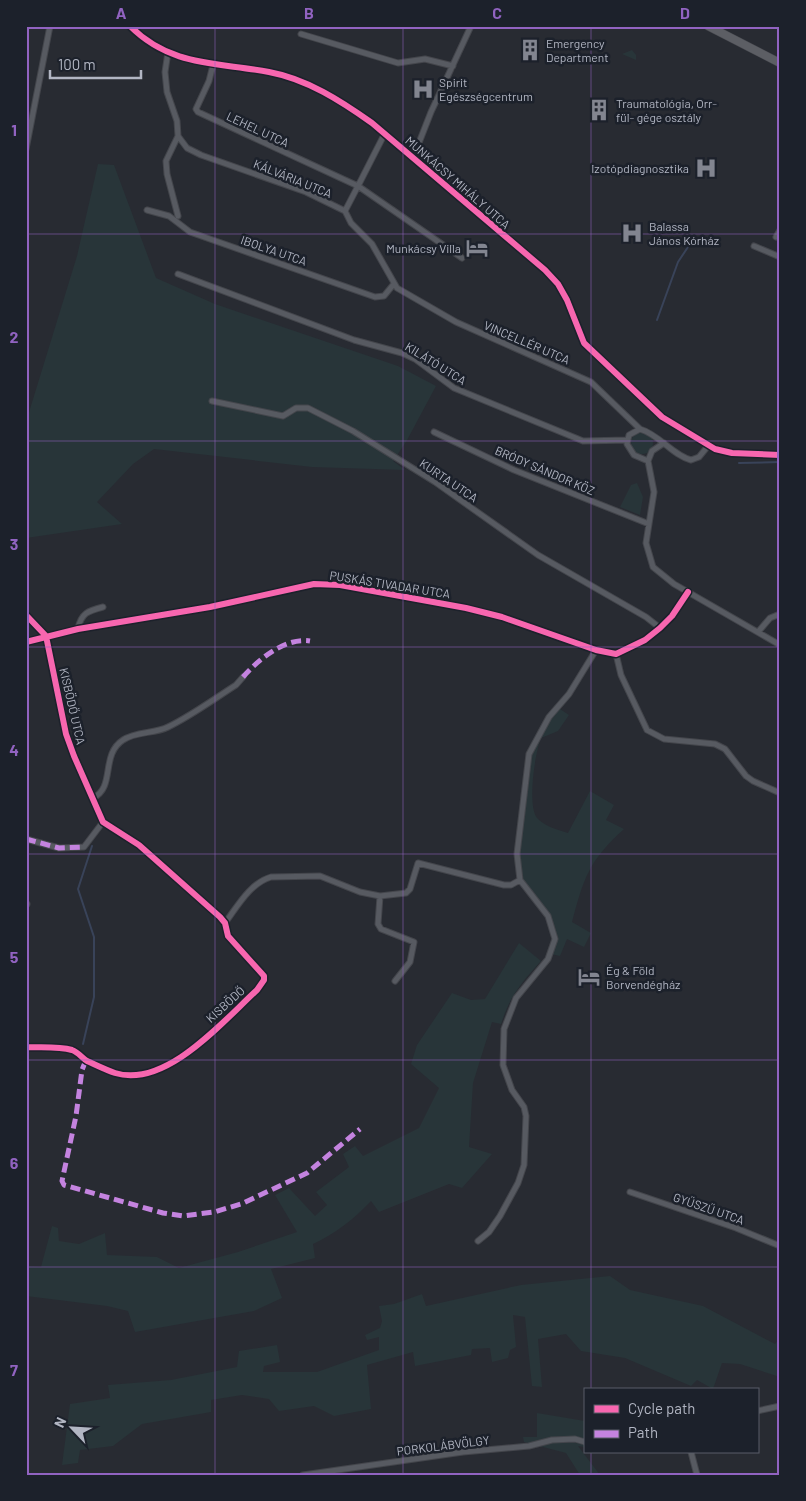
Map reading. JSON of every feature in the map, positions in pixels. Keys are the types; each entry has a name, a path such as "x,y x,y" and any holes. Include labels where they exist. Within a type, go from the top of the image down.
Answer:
{"street":[{"path":"26,149 50,26"},
{"name":"MUNKÁCSY MIHÁLY UTCA","path":"130,26 150,43 168,52 213,65 270,72 305,84 348,105 385,133 545,270 558,284 567,300 580,337 595,355 662,417 708,446 732,453 780,455"},
{"path":"413,158 471,26"},
{"path":"708,26 780,63"},
{"path":"301,34 398,63 425,59 453,66"},
{"path":"168,52 165,72 167,92 177,121 178,136 166,161 167,174 178,216"},
{"name":"LEHEL UTCA","path":"213,65 209,81 196,109 198,112 358,186"},
{"path":"345,211 385,133"},
{"name":"KÁLVÁRIA UTCA","path":"178,136 187,148 201,155 306,192 345,211 351,223 372,244 395,286"},
{"path":"358,186 462,258"},
{"name":"IBOLYA UTCA","path":"148,210 169,216 190,232 375,297 384,296 395,286"},
{"path":"776,238 780,230"},
{"path":"754,246 780,257"},
{"name":"KILÁTÓ UTCA","path":"178,274 354,340 402,352 415,359 454,388 583,441 627,440"},
{"name":"VINCELLÉR UTCA","path":"395,286 456,322 591,382 640,429 649,432 664,442 682,457 691,460 699,457 708,446"},
{"name":"KURTA UTCA","path":"212,401 283,416 296,408 308,408 353,430 435,482 538,554 646,617 660,628"},
{"path":"640,429 633,431 627,440 629,448 634,455 648,461"},
{"name":"BRÓDY SÁNDOR KÖZ","path":"434,432 514,470 649,524"},
{"path":"664,442 652,450 648,461 654,492 646,543 653,567 661,575 688,592 780,645"},
{"name":"PUSKÁS TIVADAR UTCA","path":"26,642 78,629 210,608 314,584 340,585 466,608 502,617 596,650 616,654"},
{"path":"688,592 672,616 660,628 645,640 616,654 621,675 636,711 647,730 664,739 716,744 725,749 753,782 780,793"},
{"path":"78,629 80,618 84,613 103,608"},
{"path":"758,632 770,618 780,614"},
{"path":"26,615 46,636"},
{"name":"KISBÖDŐ UTCA","path":"46,636 66,734 104,822"},
{"path":"478,1241 488,1232 500,1216 518,1183 524,1165 526,1116 524,1107 512,1090 502,1065 504,1029 516,998 548,959 555,939 548,916 520,880 518,854 529,754 549,717 569,694 596,650"},
{"path":"93,798 102,792 107,778 110,757 124,739 166,728 236,685 243,677"},
{"path":"26,839 58,848 84,847 104,822"},
{"name":"KISBÖDŐ","path":"26,1047 73,1050 86,1060 123,1075 143,1074 162,1068 181,1057 257,990 264,980 264,976 228,936 225,923 139,845 104,822"},
{"path":"225,923 244,896 263,879 271,877 320,876 360,892 380,896 406,893 410,889 418,863 504,885 511,886 520,880"},
{"path":"380,896 378,924 381,929 414,942 410,962 395,981"},
{"name":"GYŰSZŰ UTCA","path":"630,1192 736,1228 780,1246"},
{"path":"758,1411 780,1406"},
{"name":"PORKOLÁBVÖLGY","path":"303,1475 463,1452 529,1446 552,1440 575,1439 584,1442"},
{"path":"692,1454 697,1475"}],"shaded area":[{"path":"632,50 636,55 636,60 622,54"},
{"path":"98,164 114,165 156,278 215,304 398,366 436,386 406,442 393,461 405,470 312,467 154,449 133,464 97,502 122,524 26,538 26,422 77,256"},
{"path":"642,432 650,435 653,443 650,451 642,454 634,451 631,443 634,435"},
{"path":"637,483 643,497 640,515 620,507 631,485"},
{"path":"557,707 569,715 558,731 541,738 534,766 532,791 534,812 537,818 547,825 568,833 590,791 614,805 606,820 624,829 612,840 595,861 584,881 572,922 591,933 584,947 567,939 560,956 551,954 553,931 550,922 527,891 521,881 519,872 521,817 525,777 530,753"},
{"path":"519,943 541,961 517,990 508,1005 501,1024 492,1022 473,1083 469,1147 492,1154 462,1188 449,1184 379,1212 371,1201 344,1226 313,1244 315,1258 271,1269 282,1298 254,1311 135,1332 128,1311 107,1306 26,1296 26,1266 41,1267 52,1226 58,1228 59,1241 79,1244 105,1233 107,1255 157,1257 179,1268 238,1252 297,1232 275,1195 289,1188 315,1216 327,1205 316,1192 349,1167 343,1154 355,1146 363,1156 419,1128 439,1088 411,1064 417,1045 452,993 471,1000 485,999"},
{"path":"610,1276 630,1290 703,1306 775,1344 780,1338 780,1377 740,1364 722,1363 713,1388 697,1380 691,1386 625,1358 581,1351 566,1334 538,1339 542,1387 532,1386 525,1317 513,1315 516,1347 510,1350 508,1358 492,1362 490,1348 472,1349 471,1355 415,1366 413,1352 367,1365 371,1409 334,1416 314,1406 279,1411 269,1399 242,1395 211,1400 211,1412 142,1424 113,1446 80,1450 78,1463 62,1465 70,1404 110,1398 108,1385 171,1380 237,1367 239,1351 277,1345 280,1362 264,1366 263,1372 317,1372 379,1350 379,1337 367,1340 365,1335 380,1328 382,1321 379,1306 394,1304 422,1294 426,1306 521,1285"},
{"path":"537,1413 584,1421 584,1447 578,1446 600,1475 580,1475 566,1453 524,1442 523,1437 537,1437"}],"waterway":[{"path":"657,320 678,262 688,247"},
{"path":"739,463 780,462"},
{"path":"83,1044 94,997 94,937 78,889 92,846"}],"marked path":[{"path":"243,677 264,657 282,646 301,641 310,641"},
{"path":"26,839 59,848 84,847"},
{"path":"86,1060 82,1070 76,1116 62,1181 64,1185 163,1213 183,1216 214,1212 241,1204 307,1173 360,1129"}],"cycle path":[{"path":"130,26 146,39 178,56 195,61 283,75 310,85 348,107 372,123 545,270 558,284 567,300 584,343 662,417 715,449 732,453 780,455"},
{"path":"26,642 78,629 210,607 314,584 340,585 466,608 502,617 596,650 616,654 645,640 660,628 672,616 688,592"},
{"path":"26,615 46,636 66,734 103,822 139,845 220,917 225,923 228,936 264,976 264,980 257,990 211,1034 174,1062 154,1071 134,1075 115,1073 87,1061 72,1050 26,1047"}],"place":[{"name":"Emergency Department","path":"530,50"},
{"name":"Spirit Egészségcentrum","path":"423,89"},
{"name":"Traumatológia, Orr- fül- gége osztály","path":"599,110"},
{"name":"Izotópdiagnosztika","path":"706,168"},
{"name":"Balassa János Kórház","path":"632,233"},
{"name":"Munkácsy Villa","path":"477,248"},
{"name":"Ég & Föld Borvendégház","path":"589,977"}]}
